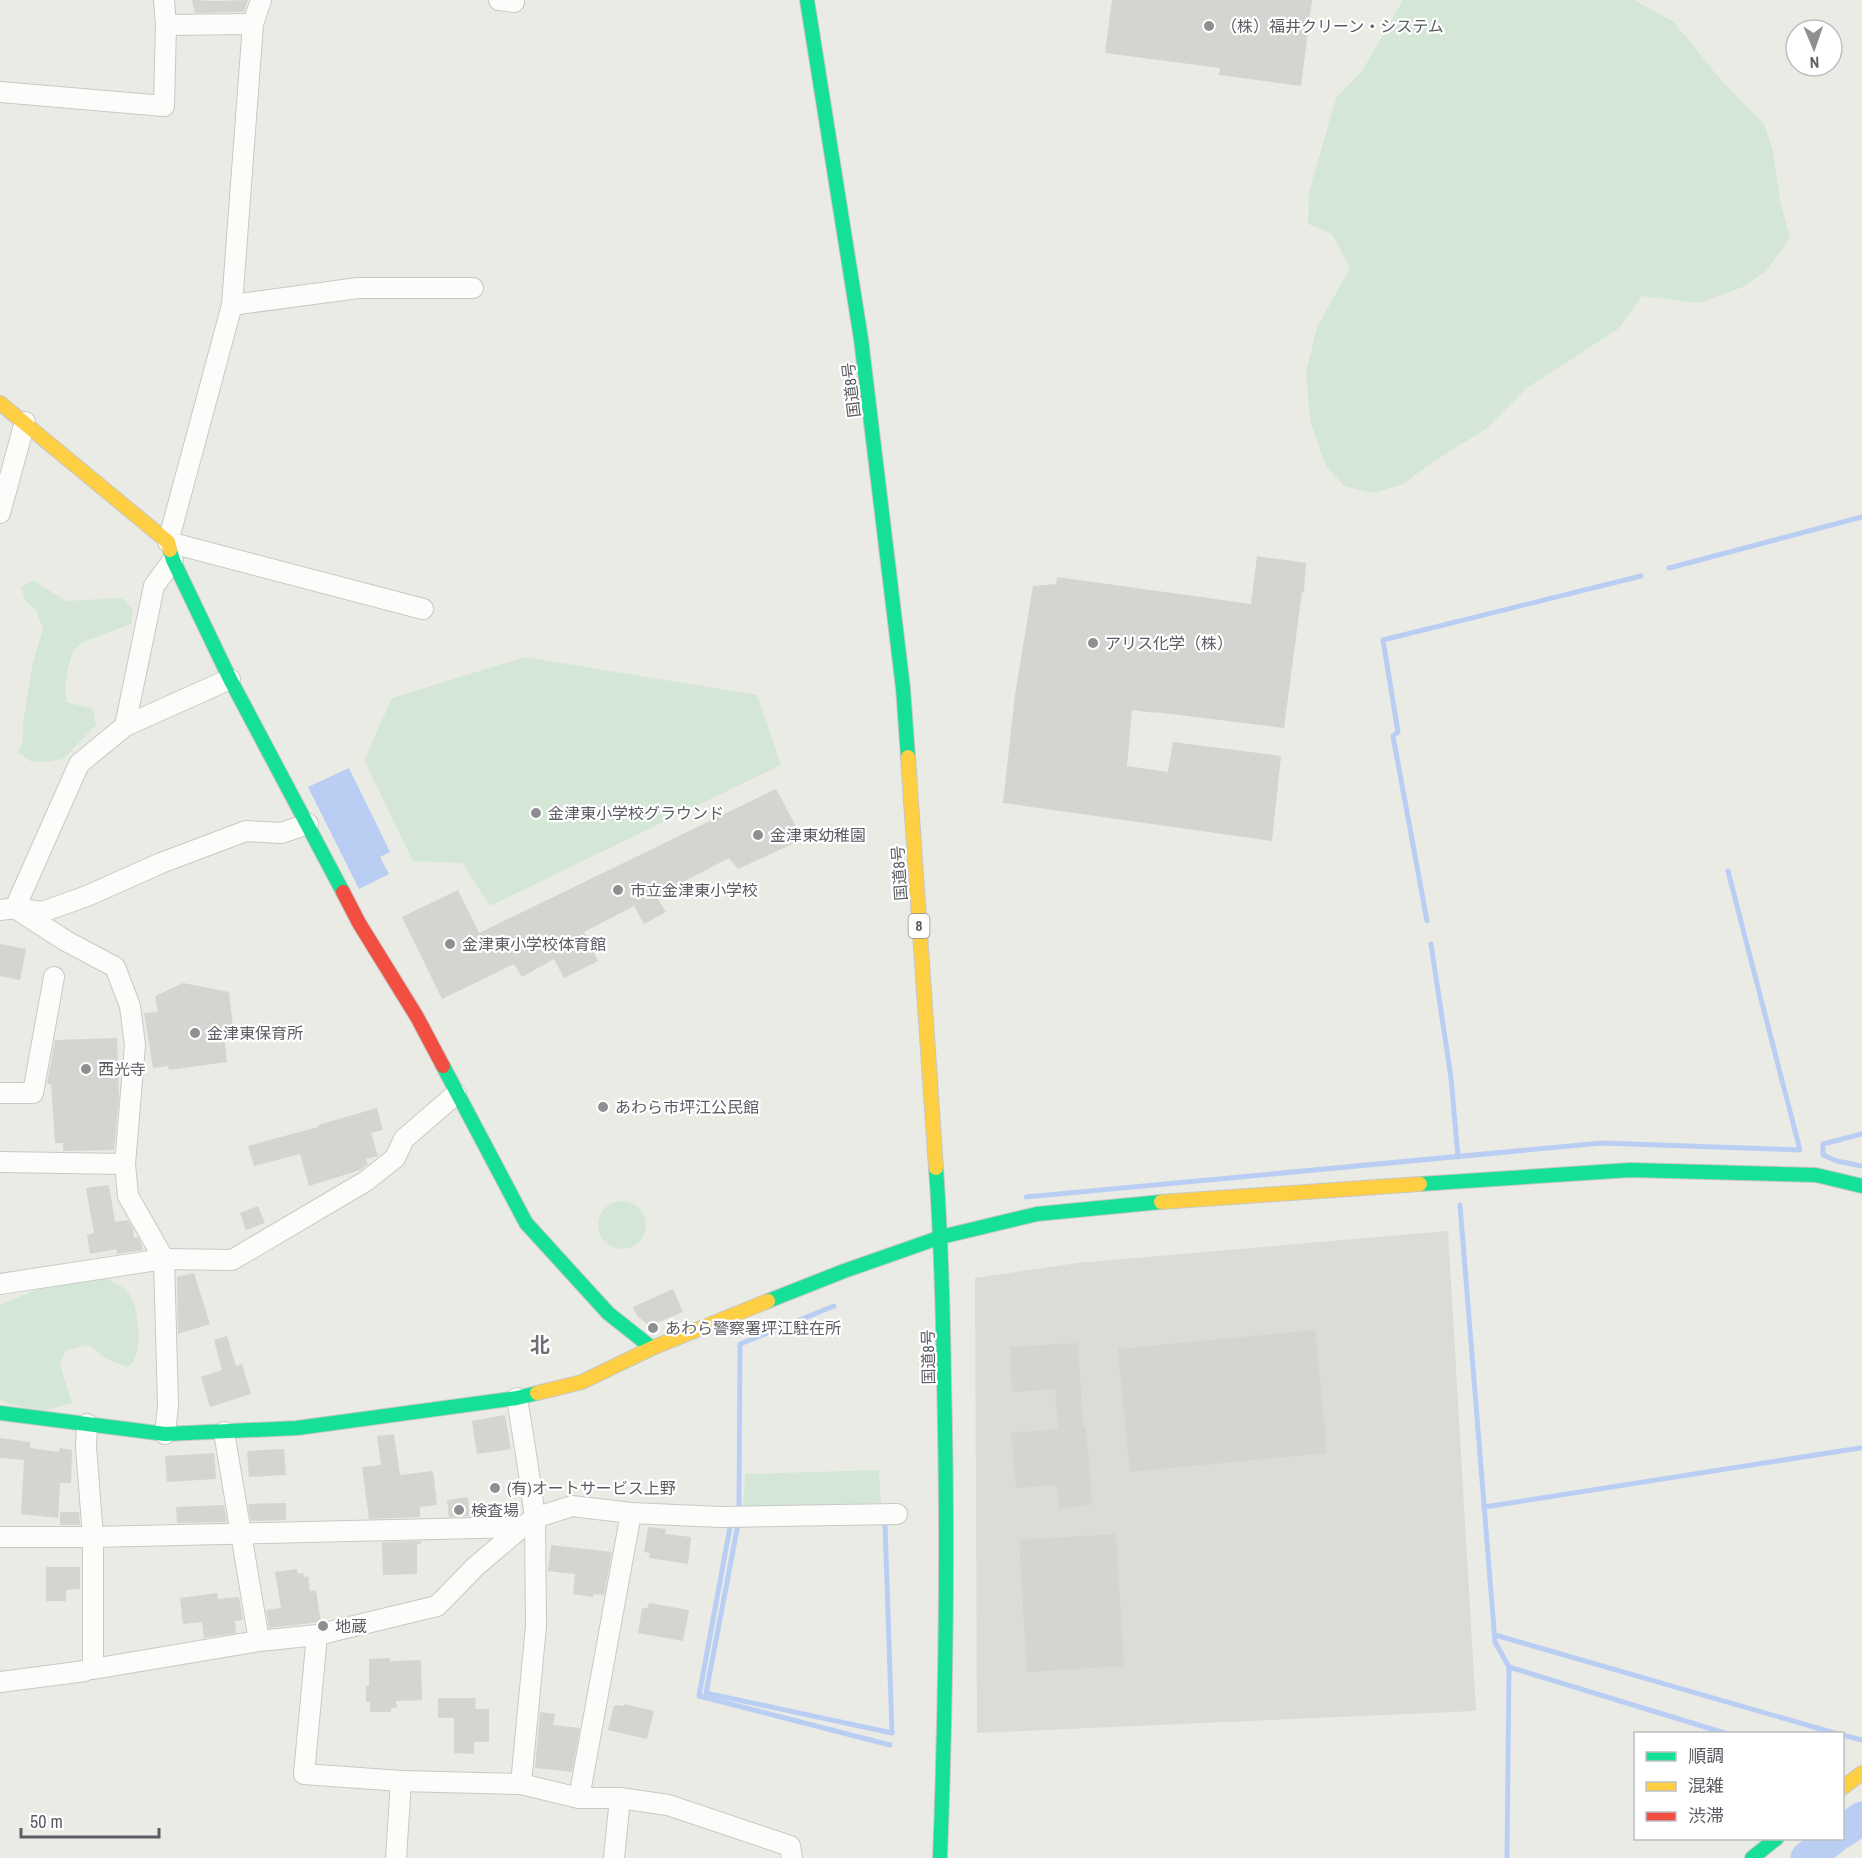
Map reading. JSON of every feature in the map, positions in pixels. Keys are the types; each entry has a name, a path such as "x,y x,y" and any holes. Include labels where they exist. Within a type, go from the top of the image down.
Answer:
{"main road":[{"name":"国道8号","path":"807,0 861,339 903,688 941,1237 947,1495 944,1755 940,1858"},
{"path":"0,403 25,422 171,551 230,680 359,923 417,1017 526,1223 608,1313 652,1348"},
{"path":"0,1413 165,1434 297,1428 517,1398 582,1382 652,1348 844,1271 941,1237 1037,1214 1199,1198 1630,1170 1816,1175 1862,1186"},
{"path":"1844,1786 1862,1773"},
{"path":"1752,1858 1777,1840"}],"street":[{"path":"0,92 164,106 166,25 164,0"},
{"path":"126,726 154,586 171,551 232,305 253,24 261,0"},
{"path":"166,25 253,24"},
{"path":"232,305 358,288 473,288"},
{"path":"0,513 25,422"},
{"path":"171,551 423,609"},
{"path":"7,909 79,764 126,726 230,680"},
{"path":"7,909 42,912 246,831 281,834 308,824"},
{"path":"7,909 115,967 130,1006 135,1045 125,1164 128,1196 164,1259 168,1405 165,1434"},
{"path":"0,1093 33,1093 54,977"},
{"path":"0,1284 164,1259 232,1260 366,1181 395,1158 404,1139 456,1094"},
{"path":"0,1162 125,1164"},
{"path":"517,1398 528,1467 528,1522 536,1626 521,1784"},
{"path":"87,1424 86,1447 93,1537 93,1669 259,1641 317,1635 437,1606 475,1567 528,1522"},
{"path":"224,1432 259,1641"},
{"path":"0,1537 240,1533 528,1522 572,1506 631,1513 722,1517 897,1514"},
{"path":"579,1798 631,1513"},
{"path":"317,1635 304,1774 401,1781 521,1784 579,1798 620,1798 668,1805 790,1846 792,1858"},
{"path":"0,1682 84,1671"},
{"path":"396,1858 401,1781"},
{"path":"614,1858 620,1798"}],"shaded area":[{"path":"1448,1231 1476,1711 977,1733 975,1278 1077,1263"}],"green space":[{"path":"1403,0 1634,0 1674,22 1720,79 1764,124 1773,151 1780,200 1790,238 1766,271 1743,287 1699,303 1642,296 1618,329 1527,388 1486,429 1434,461 1403,484 1374,493 1344,486 1326,466 1310,421 1306,372 1317,327 1350,268 1332,234 1308,224 1309,192 1336,98 1362,71"},
{"path":"33,580 66,601 121,598 133,609 131,624 83,642 73,651 65,690 67,702 93,709 96,725 63,759 48,762 30,761 18,752 23,741 23,724 32,666 43,629 36,610 25,600 21,587"},
{"name":"金津東小学校グラウンド","path":"525,657 757,695 781,765 490,906 462,863 413,861 364,760 392,698"},
{"path":"617,1201 627,1201 639,1208 646,1220 646,1230 639,1242 627,1249 617,1249 602,1238 598,1230 598,1220 609,1205"},
{"path":"97,1273 122,1287 129,1294 135,1306 138,1349 132,1363 128,1367 108,1360 89,1345 66,1350 60,1364 72,1403 42,1411 0,1400 0,1305 59,1280"},
{"path":"879,1470 881,1503 743,1507 745,1474"}],"water":[{"path":"349,768 390,852 380,857 389,874 359,889 308,787"}],"building":[{"path":"192,0 248,0 244,12 195,13"},
{"name":"（株）福井クリーン・システム","path":"1112,0 1312,0 1301,86 1219,75 1220,68 1105,53"},
{"path":"1257,556 1306,563 1304,592 1302,592 1284,728 1132,710 1127,766 1168,772 1173,742 1281,756 1272,841 1003,803 1015,695 1033,586 1056,584 1057,577 1251,604"},
{"path":"776,789 803,839 738,869 729,858 656,896 666,912 644,924 634,906 584,932 598,961 564,978 554,959 522,977 514,964 442,999 402,917 458,890 479,933"},
{"path":"0,944 26,949 20,980 0,976"},
{"path":"183,983 229,992 234,1034 224,1035 227,1062 169,1070 168,1066 153,1068 144,1013 158,1012 155,996"},
{"path":"117,1038 119,1097 114,1150 63,1151 63,1143 55,1143 51,1084 47,1084 55,1040"},
{"path":"377,1108 383,1130 371,1133 378,1156 366,1159 368,1164 360,1170 309,1186 300,1154 254,1166 248,1146"},
{"path":"109,1185 115,1222 128,1220 133,1228 134,1238 138,1237 143,1250 117,1254 116,1249 90,1254 87,1235 94,1233 86,1188"},
{"path":"258,1206 265,1223 246,1230 240,1213"},
{"path":"194,1273 210,1324 178,1334 177,1277"},
{"path":"673,1289 683,1312 650,1326 637,1316 633,1307"},
{"path":"1315,1330 1327,1453 1130,1472 1118,1349"},
{"path":"227,1336 236,1366 242,1364 251,1394 210,1407 201,1377 222,1370 214,1340"},
{"path":"1078,1343 1083,1427 1086,1426 1092,1505 1059,1508 1057,1485 1016,1488 1011,1433 1058,1429 1055,1389 1012,1392 1010,1347"},
{"path":"505,1415 511,1449 477,1454 472,1421"},
{"path":"394,1434 400,1475 433,1471 437,1505 420,1507 420,1517 369,1519 362,1467 381,1465 377,1436"},
{"path":"0,1438 30,1442 30,1448 59,1452 60,1448 72,1450 71,1483 60,1483 58,1518 21,1514 24,1460 0,1458"},
{"path":"284,1449 286,1475 249,1477 247,1451"},
{"path":"214,1453 216,1479 167,1482 165,1456"},
{"name":"検査場","path":"468,1497 470,1516 449,1517 447,1500"},
{"path":"286,1503 286,1520 251,1521 248,1504"},
{"path":"224,1505 227,1522 177,1523 176,1507"},
{"path":"60,1512 79,1512 80,1525 60,1525"},
{"path":"648,1527 666,1529 665,1534 691,1537 688,1564 649,1558 650,1553 644,1552"},
{"path":"1116,1534 1124,1666 1027,1672 1019,1540"},
{"path":"420,1541 421,1544 417,1544 417,1574 383,1575 382,1542"},
{"path":"551,1545 612,1552 604,1595 593,1594 593,1597 573,1594 575,1574 548,1571"},
{"path":"46,1567 80,1567 80,1589 66,1590 66,1601 46,1601"},
{"path":"297,1569 298,1574 303,1573 304,1577 308,1576 310,1591 316,1590 321,1622 269,1628 266,1610 281,1608 275,1572"},
{"path":"217,1593 218,1599 239,1597 243,1620 235,1621 236,1633 204,1638 202,1622 183,1624 180,1598"},
{"path":"649,1603 689,1610 683,1641 638,1633 642,1608 647,1608"},
{"path":"390,1658 390,1661 421,1660 422,1700 396,1701 397,1708 391,1708 391,1712 370,1712 370,1702 366,1702 366,1686 369,1686 369,1659"},
{"path":"438,1698 476,1698 475,1709 489,1709 489,1742 474,1742 474,1754 454,1753 454,1718 438,1718"},
{"path":"625,1704 654,1711 647,1739 608,1730 614,1705 624,1706"},
{"path":"540,1712 555,1714 553,1725 580,1728 572,1772 535,1768"}],"waterway":[{"path":"1669,568 1862,517"},
{"path":"1427,921 1393,736 1398,732 1383,640 1641,576"},
{"path":"1026,1197 1602,1143 1800,1150 1728,871"},
{"path":"1431,944 1451,1078 1458,1157"},
{"path":"1862,1134 1823,1144 1823,1155 1837,1161 1862,1166"},
{"path":"1460,1205 1495,1642 1509,1667"},
{"path":"739,1507 740,1344 834,1306"},
{"path":"1484,1507 1860,1448"},
{"path":"738,1524 706,1693 892,1733 885,1523"},
{"path":"730,1527 699,1696 890,1745"},
{"path":"1495,1635 1831,1732"},
{"path":"1507,1858 1509,1667 1721,1732"},
{"path":"1844,1736 1862,1740"},
{"path":"1844,1831 1862,1818"},
{"path":"1807,1858 1830,1840"}],"traffic: fast":[{"path":"807,0 861,339 903,688 908,757"},
{"path":"170,550 230,679 343,892"},
{"path":"443,1066 526,1223 608,1313 652,1348"},
{"path":"936,1168 942,1301 946,1500 945,1679 940,1858"},
{"path":"1420,1184 1630,1170 1816,1175 1862,1186"},
{"path":"768,1301 941,1237 1037,1214 1161,1202"},
{"path":"0,1413 165,1434 297,1428 517,1398 537,1393"},
{"path":"1752,1858 1774,1840"}],"traffic: slow":[{"path":"0,403 168,542 170,550"},
{"path":"908,757 936,1168"},
{"path":"1161,1202 1420,1184"},
{"path":"537,1393 582,1382 652,1348 768,1301"},
{"path":"1844,1786 1862,1773"}],"traffic: jam":[{"path":"343,892 359,923 417,1017 443,1066"}],"place":[{"name":"（株）福井クリーン・システム","path":"1209,26"},
{"name":"アリス化学（株）","path":"1093,643"},
{"name":"金津東小学校グラウンド","path":"536,813"},
{"name":"金津東幼稚園","path":"758,835"},
{"name":"市立金津東小学校","path":"618,890"},
{"name":"金津東小学校体育館","path":"450,944"},
{"name":"金津東保育所","path":"195,1033"},
{"name":"西光寺","path":"86,1069"},
{"name":"あわら市坪江公民館","path":"603,1107"},
{"name":"あわら警察署坪江駐在所","path":"653,1328"},
{"name":"(有)オートサービス上野","path":"495,1488"},
{"name":"検査場","path":"459,1510"},
{"name":"地蔵","path":"323,1626"}],"district":[{"name":"北","path":"540,1345"}]}
